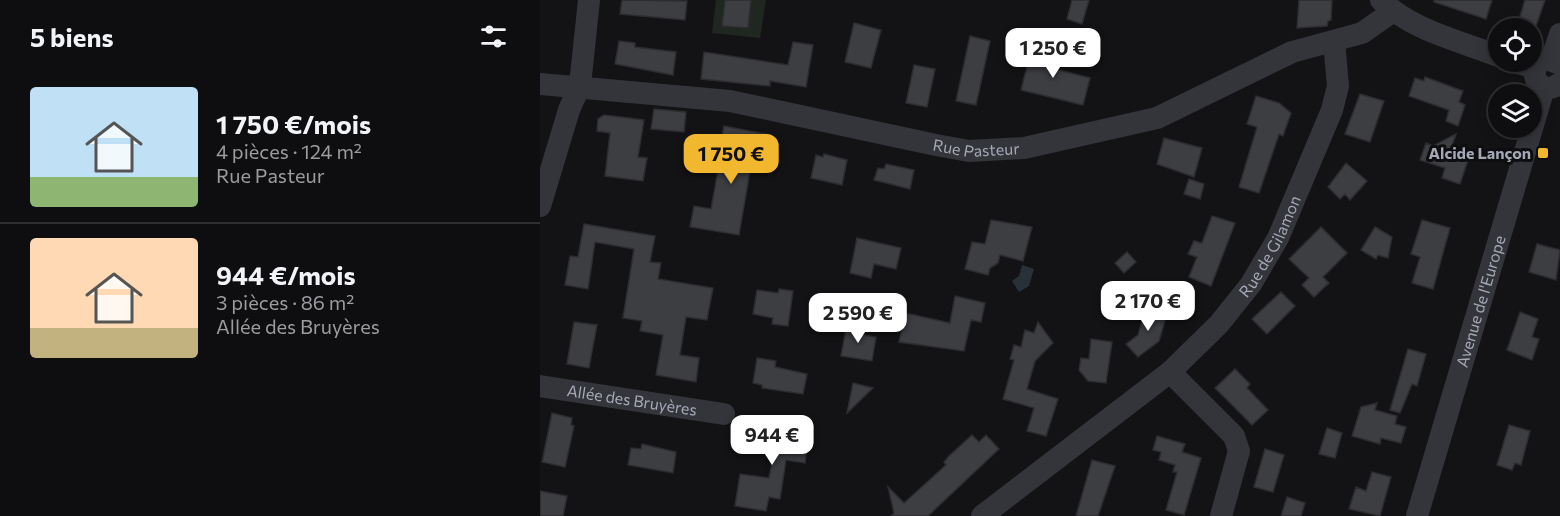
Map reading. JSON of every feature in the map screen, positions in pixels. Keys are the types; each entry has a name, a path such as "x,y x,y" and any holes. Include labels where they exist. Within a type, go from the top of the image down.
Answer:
{"street":[{"path":"540,206 568,110 580,85 589,0"},
{"path":"1386,6 1408,21 1488,52"},
{"name":"Rue Pasteur","path":"540,84 580,85 730,100 936,146 969,151 996,151 1087,136 1157,118 1292,52 1362,33 1386,6"},
{"name":"Avenue de l'Europe","path":"1417,516 1544,71 1560,34"},
{"name":"Rue de Gilamon","path":"982,516 1170,372 1219,324 1251,284 1278,238 1332,110 1338,86 1334,41"},
{"path":"1170,372 1234,436 1239,451 1221,516"},
{"name":"Allée des Bruyères","path":"540,386 724,414"}],"shaded area":[{"path":"716,0 766,0 760,38 712,33"},
{"path":"1022,265 1034,269 1029,286 1019,292 1012,281 1019,276"},
{"path":"1113,295 1118,295 1133,313 1125,319 1111,302"}],"building":[{"path":"622,0 687,1 685,20 620,14"},
{"path":"725,0 751,0 748,28 722,26"},
{"path":"1072,0 1089,0 1082,24 1067,19"},
{"path":"1299,0 1332,0 1331,20 1328,21 1327,26 1297,28"},
{"path":"1434,0 1492,0 1486,19 1434,2"},
{"path":"1525,0 1545,0 1539,18 1519,18"},
{"path":"854,23 881,30 871,68 845,62"},
{"path":"970,36 990,41 976,105 956,101"},
{"path":"619,41 635,43 635,47 676,52 673,75 615,64"},
{"path":"793,42 813,45 806,87 770,81 770,86 701,79 704,52 788,65"},
{"path":"1033,43 1053,49 1048,67 1090,78 1083,105 1021,90"},
{"path":"914,65 935,69 927,107 906,103"},
{"path":"1425,77 1463,91 1459,102 1465,105 1458,126 1446,121 1449,110 1409,96 1415,78 1424,81"},
{"path":"1360,94 1384,101 1370,142 1345,134"},
{"path":"1256,96 1279,103 1291,113 1283,136 1279,134 1259,193 1239,187 1257,127 1247,124"},
{"path":"654,109 686,112 684,132 651,129"},
{"path":"604,115 644,120 638,157 647,158 643,181 605,176 610,133 597,131 598,119"},
{"path":"724,126 771,135 768,150 754,148 739,235 690,227 694,206 711,209 718,170 734,173 739,145 721,142"},
{"path":"1456,134 1451,148 1470,154 1460,184 1442,178 1445,168 1420,160 1426,143 1433,146"},
{"path":"1164,138 1202,148 1194,177 1157,164"},
{"path":"824,154 847,160 842,185 811,178 816,155 823,157"},
{"path":"1346,163 1367,181 1350,200 1345,194 1340,199 1328,187"},
{"path":"886,164 914,170 910,189 874,180 878,168 884,169"},
{"path":"1189,179 1204,184 1200,199 1184,194"},
{"path":"1212,216 1235,223 1211,286 1189,277 1197,257 1188,254 1194,241 1202,243"},
{"path":"991,220 1032,227 1023,261 1000,255 998,263 990,268 988,275 965,269 972,242 985,244"},
{"path":"1422,220 1450,228 1433,289 1412,283 1420,257 1411,254"},
{"path":"584,224 655,236 650,262 661,263 658,279 713,288 707,320 686,317 680,355 699,358 696,382 656,375 663,335 640,331 642,321 623,318 634,249 595,242 588,289 565,285 570,256 578,257"},
{"path":"1321,227 1347,253 1323,277 1329,283 1314,297 1302,285 1309,278 1289,259"},
{"path":"1375,227 1392,237 1388,258 1378,255 1376,259 1361,250"},
{"path":"857,238 901,248 896,269 874,264 871,278 850,273"},
{"path":"1537,244 1560,250 1556,280 1529,272"},
{"path":"1127,252 1136,262 1124,273 1115,263"},
{"path":"779,289 793,291 788,326 772,324 773,318 753,314 757,290 778,293"},
{"path":"1281,292 1295,306 1267,334 1252,319"},
{"path":"955,296 985,303 981,322 971,320 964,351 899,342 905,313 950,323"},
{"path":"1146,307 1167,314 1159,341 1138,357 1126,344 1138,335"},
{"path":"1520,312 1538,319 1532,337 1539,339 1532,360 1507,350"},
{"path":"574,322 597,325 589,368 567,364"},
{"path":"1038,322 1053,343 1035,361 1027,389 1058,399 1046,436 1027,431 1034,408 1003,399 1014,360 1010,359 1014,345 1021,347 1025,330 1034,333"},
{"path":"847,323 861,326 859,334 876,337 872,361 841,356"},
{"path":"1091,339 1112,342 1106,383 1088,381 1079,370 1081,358 1089,359"},
{"path":"1408,349 1426,354 1417,386 1412,384 1400,413 1390,410"},
{"path":"757,358 776,361 775,367 807,374 803,394 762,388 762,385 753,383"},
{"path":"1235,369 1250,384 1247,388 1268,410 1252,425 1215,388"},
{"path":"853,383 873,388 847,413"},
{"path":"1377,403 1375,410 1397,416 1395,424 1406,427 1401,443 1381,438 1380,444 1352,436 1361,407"},
{"path":"552,413 572,418 571,425 574,426 565,467 542,462"},
{"path":"764,421 805,427 802,443 807,448 805,463 786,460 780,499 769,497 766,511 735,506 740,474 769,478 776,443 760,440"},
{"path":"1509,425 1530,431 1521,465 1515,463 1512,470 1497,465"},
{"path":"1327,428 1342,433 1335,458 1319,454"},
{"path":"972,435 979,442 986,435 999,449 928,516 891,516 894,513 888,487 904,503 946,465 944,462 949,456"},
{"path":"1157,436 1185,444 1182,452 1201,458 1184,515 1166,510 1177,472 1173,472 1175,465 1159,460 1161,452 1153,450"},
{"path":"642,444 676,452 673,473 628,465 631,448 641,449"},
{"path":"1265,449 1284,455 1273,492 1254,487"},
{"path":"1092,460 1115,466 1098,516 1076,516"},
{"path":"1372,472 1391,477 1380,516 1349,509 1356,487 1366,491"},
{"path":"540,491 567,496 563,516 540,516"},
{"path":"1287,497 1305,503 1301,516 1281,516"}],"place":[{"name":"Alcide Lançon","path":"1543,153"}]}
